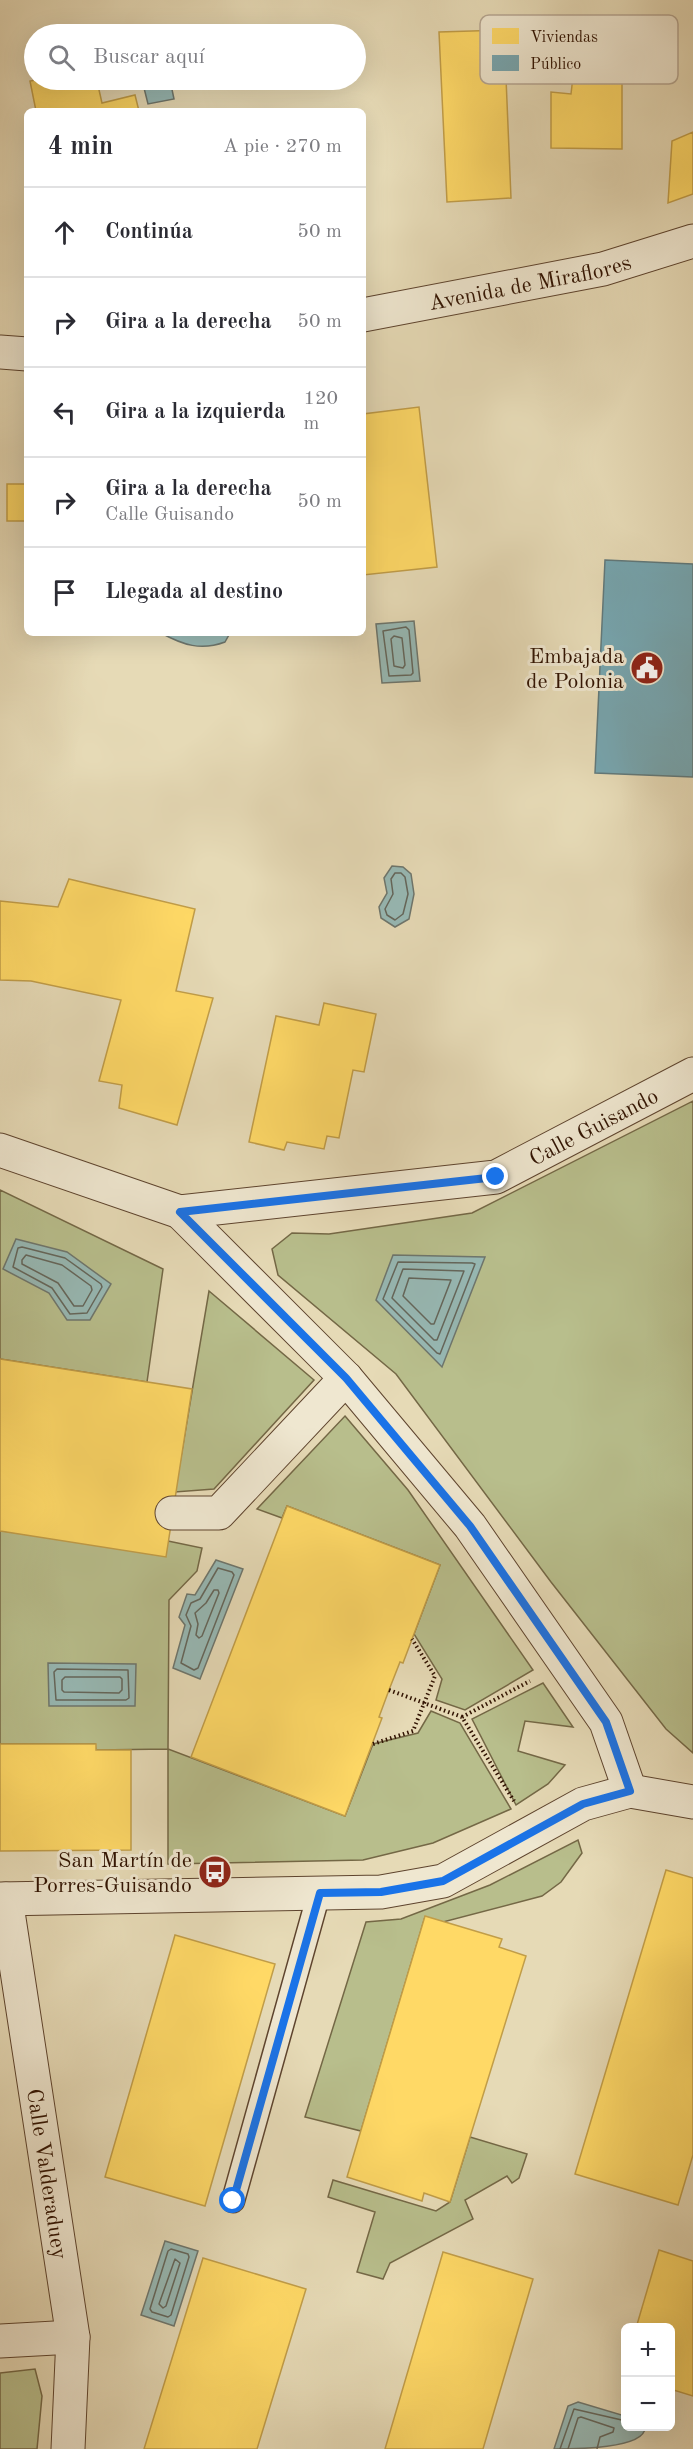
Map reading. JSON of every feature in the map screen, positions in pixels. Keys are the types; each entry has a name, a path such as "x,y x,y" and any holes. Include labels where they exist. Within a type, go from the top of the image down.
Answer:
{"street":[{"name":"Avenida de Miraflores","path":"366,314 603,269 693,241"},
{"path":"0,352 24,354"},
{"name":"Calle Guisando","path":"0,1150 180,1212 496,1177 693,1074"},
{"path":"180,1212 346,1378 470,1526 606,1722 630,1791"},
{"path":"172,1513 219,1513 346,1378"},
{"path":"3,1899 381,1892 443,1881 583,1804 630,1791 693,1802"},
{"name":"Calle Valderaduey","path":"3,1899 73,2337 68,2449"},
{"path":"0,2341 73,2337"}],"lane":[{"path":"233,2201 320,1893"}],"path":[{"path":"373,1744 413,1731 426,1703 435,1676 412,1639"},
{"path":"462,1718 538,1676"},
{"path":"389,1690 462,1718 516,1805"}],"green space":[{"path":"693,1101 693,1753 666,1729 551,1582 396,1374 278,1275 272,1249 292,1233 329,1234 472,1213"},
{"path":"0,1190 163,1269 147,1382 0,1359"},
{"path":"209,1291 314,1380 214,1489 175,1492"},
{"path":"345,1416 408,1490 533,1670 465,1710 436,1700 442,1679 414,1634 440,1565 287,1506 282,1518 257,1509"},
{"path":"0,1531 168,1541 202,1548 197,1571 169,1600 168,1749 96,1750 95,1744 0,1744"},
{"path":"543,1683 573,1727 525,1721 518,1751 565,1765 548,1784 516,1805 472,1719"},
{"path":"431,1711 460,1723 511,1809 433,1843 363,1860 168,1864 168,1749 345,1816 373,1744 418,1733"},
{"path":"578,1840 582,1853 561,1882 542,1896 443,1922 425,1917 361,2131 305,2117 366,1922 401,1919 490,1885"},
{"path":"470,2137 527,2154 519,2178 512,2183 507,2176 465,2200 473,2219 390,2263 383,2279 357,2272 375,2212 328,2197 333,2180 436,2211 450,2202"},
{"path":"35,2369 42,2396 37,2449 0,2449 0,2373"}],"water":[{"path":"144,90 172,90 174,99 148,104"},
{"path":"414,621 420,681 382,683 376,624"},
{"path":"167,636 228,636 225,642 208,646 177,641"},
{"path":"392,866 403,867 411,874 414,894 409,919 395,927 381,918 379,907 387,893 384,878"},
{"path":"16,1239 67,1252 111,1284 90,1320 67,1320 49,1293 3,1269"},
{"path":"393,1255 485,1257 442,1367 376,1300"},
{"path":"216,1560 243,1569 200,1679 173,1668 185,1625 179,1617 187,1594 195,1595"},
{"path":"48,1663 136,1664 135,1706 49,1706"},
{"path":"165,2241 198,2251 174,2326 141,2315"},
{"path":"578,2402 621,2415 621,2431 643,2431 634,2440 622,2444 554,2449 568,2406"}],"building: Viviendas":[{"path":"480,31 480,84 506,84 511,198 447,202 439,32"},
{"path":"572,84 622,84 622,149 551,148 551,92 571,94"},
{"path":"32,90 99,90 102,103 135,95 138,108 35,108"},
{"path":"693,132 693,194 668,203 672,141"},
{"path":"419,407 437,567 366,575 366,414"},
{"path":"7,484 24,484 24,521 7,521"},
{"path":"69,879 195,909 176,991 213,998 177,1125 119,1108 122,1085 99,1081 121,1000 31,981 0,980 0,901 58,907"},
{"path":"324,1003 376,1014 364,1072 353,1070 339,1138 327,1136 324,1149 287,1142 284,1150 249,1142 276,1016 319,1025"},
{"path":"0,1359 192,1389 166,1557 0,1531"},
{"path":"287,1506 440,1565 403,1663 400,1662 389,1690 379,1717 382,1718 345,1816 191,1757"},
{"path":"0,1744 96,1744 96,1750 131,1750 131,1850 0,1851"},
{"path":"666,1870 693,1878 693,2155 678,2205 575,2174"},
{"path":"425,1916 502,1939 499,1947 526,1956 450,2202 424,2193 422,2201 347,2177"},
{"path":"175,1935 275,1964 205,2206 105,2177"},
{"path":"659,2250 693,2261 693,2396 675,2391 675,2323 637,2323"},
{"path":"443,2252 533,2279 483,2449 385,2449"},
{"path":"203,2258 306,2289 257,2449 144,2449"}],"building: Público":[{"name":"Embajada de Polonia","path":"605,560 693,564 693,777 595,773"}],"place":[{"name":"Embajada de Polonia","path":"647,668"},
{"name":"San Martín de Porres-Guisando","path":"215,1872"}],"route":[{"path":"233,2201 320,1893 381,1892 443,1881 583,1804 630,1791 606,1722 470,1526 346,1378 180,1212 496,1177"}]}
